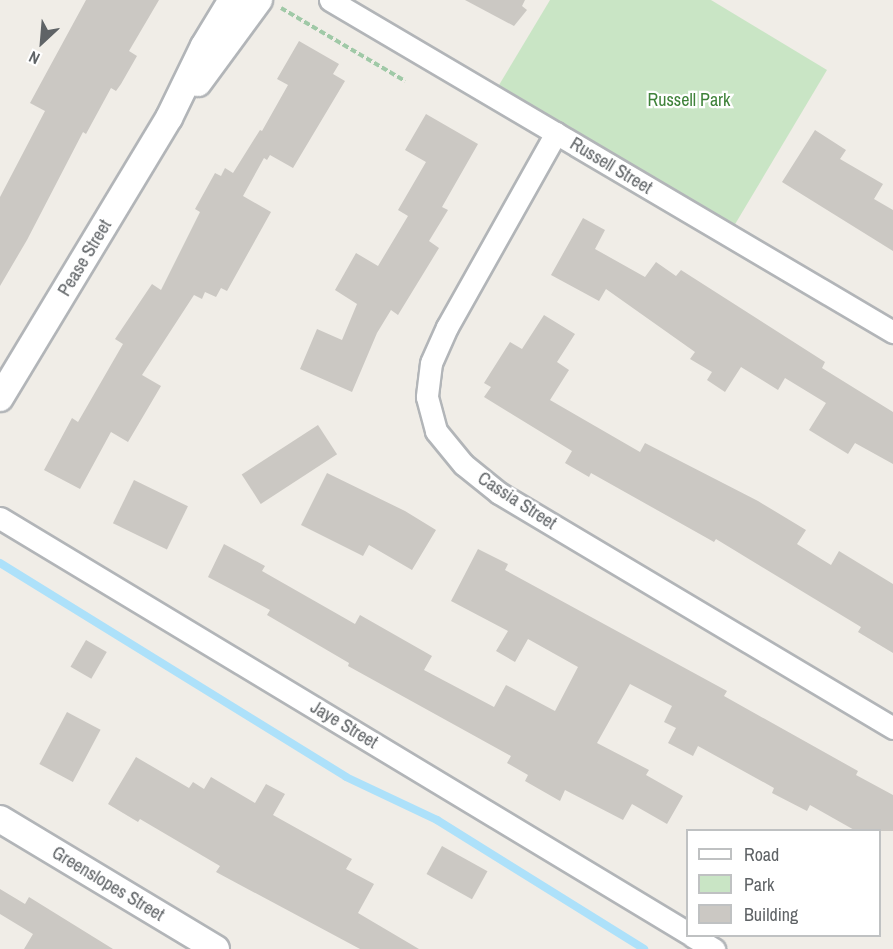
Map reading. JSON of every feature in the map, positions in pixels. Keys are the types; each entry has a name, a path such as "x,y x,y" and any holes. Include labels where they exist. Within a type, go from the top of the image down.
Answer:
{"street":[{"name":"Pease Street","path":"0,398 169,118 204,46 232,0"},
{"name":"Russell Street","path":"330,0 893,332"},
{"name":"Pease Street","path":"169,118 220,55 268,3"},
{"name":"Cassia Street","path":"556,133 447,327 431,363 427,397 436,431 463,464 500,493 893,728"},
{"name":"Jaye Street","path":"0,518 686,932"},
{"name":"Greenslopes Street","path":"0,819 216,949"},
{"path":"694,937 714,949"}],"path":[{"path":"268,3 405,81"}],"green space":[{"name":"Russell Park","path":"550,0 711,0 827,70 728,236 493,95"}],"building":[{"path":"86,0 159,0 129,51 137,56 116,91 111,88 86,134 83,132 27,240 0,286 0,197 45,111 30,103"},
{"path":"465,0 525,0 522,6 527,10 514,26"},
{"path":"299,41 339,64 333,74 345,81 293,168 270,155 267,160 264,158 243,196 271,212 227,291 221,288 216,297 205,292 202,299 194,295 142,375 161,386 128,442 111,432 80,489 44,470 72,418 78,422 123,344 115,339 152,284 161,290 200,212 195,209 215,173 221,176 225,168 233,173 260,130 262,131 288,85 277,79"},
{"path":"426,114 478,144 442,207 448,210 429,241 439,248 398,315 391,310 377,333 352,392 300,369 317,329 342,340 357,304 335,290 356,253 378,266 408,216 398,210 426,162 405,150"},
{"path":"815,130 846,150 840,159 883,184 874,199 893,210 893,251 782,182"},
{"path":"583,218 605,230 595,249 645,277 656,262 676,276 681,270 825,362 822,368 893,412 893,464 855,443 848,454 809,430 826,403 785,378 778,390 741,367 725,392 707,380 712,372 690,359 695,352 606,289 599,301 551,275"},
{"path":"544,315 575,334 557,362 569,370 550,400 640,452 645,443 758,501 806,530 797,544 831,565 839,551 893,584 893,653 858,632 861,627 716,539 714,542 591,473 589,477 565,463 572,451 484,397 491,387 484,383 510,342 522,349"},
{"path":"318,425 337,454 261,504 242,475"},
{"path":"327,473 405,511 436,530 412,570 369,545 363,556 301,525"},
{"path":"134,480 188,506 167,549 113,523"},
{"path":"224,544 265,566 262,571 355,624 360,615 432,656 424,670 494,707 506,685 555,711 578,667 528,639 515,662 496,651 508,631 451,601 478,549 508,564 505,570 727,691 724,696 858,771 856,775 893,795 893,831 852,829 810,805 807,811 772,793 774,788 698,746 693,756 668,743 676,728 664,722 672,706 630,684 597,743 649,770 646,775 683,796 667,824 632,804 623,820 565,790 560,801 525,781 528,775 507,763 511,756 348,666 349,663 267,615 270,610 208,577"},
{"path":"86,640 107,652 91,679 70,667"},
{"path":"67,712 101,730 73,782 39,764"},
{"path":"136,757 189,788 193,782 204,789 211,777 255,803 266,784 285,794 273,815 352,859 346,869 374,884 358,913 419,949 360,949 216,872 220,866 140,819 138,822 108,804"},
{"path":"442,846 487,871 472,899 426,874"},
{"path":"0,889 25,904 29,897 113,949 24,949 33,934 0,914"}],"waterway":[{"path":"0,563 346,777 437,820 644,949"}]}
